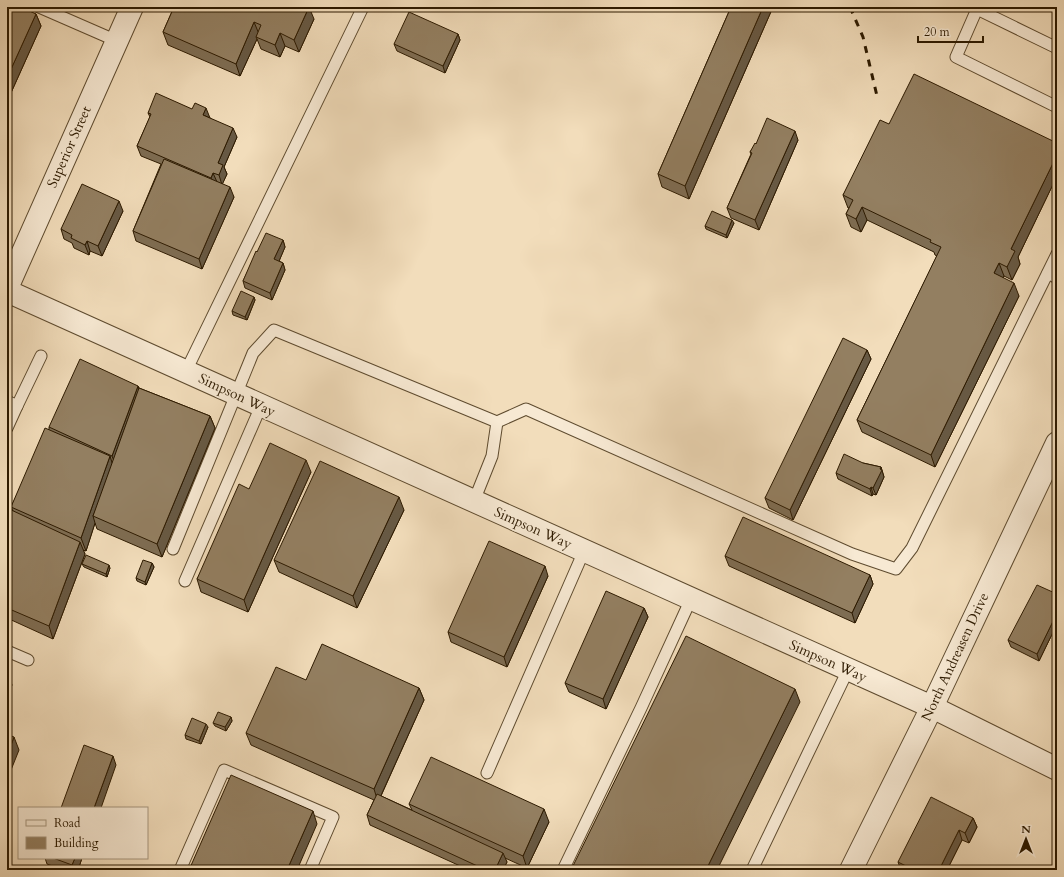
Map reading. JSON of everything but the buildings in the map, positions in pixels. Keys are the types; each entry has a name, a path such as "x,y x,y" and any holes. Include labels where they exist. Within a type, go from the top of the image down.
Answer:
{"street":[{"name":"Superior Street","path":"7,289 132,7"},
{"name":"Simpson Way","path":"7,289 237,394 260,406 932,707 1057,769"},
{"name":"North Andreasen Drive","path":"851,870 932,707 1057,443"}],"lane":[{"path":"39,7 117,41"},
{"path":"186,371 363,7"},
{"path":"1057,48 977,9 956,57 1057,107"},
{"path":"173,549 253,354 274,330 497,422 526,409 852,554 896,569 912,548 1052,276 1057,254"},
{"path":"7,428 12,403 40,356"},
{"path":"185,581 260,406"},
{"path":"474,501 492,456 497,422"},
{"path":"487,773 584,550"},
{"path":"563,870 641,708 691,599"},
{"path":"7,650 28,660"},
{"path":"752,870 848,670"},
{"path":"180,870 224,770 333,817 310,870"}],"railway":[{"path":"850,7 863,37 877,96"}]}
